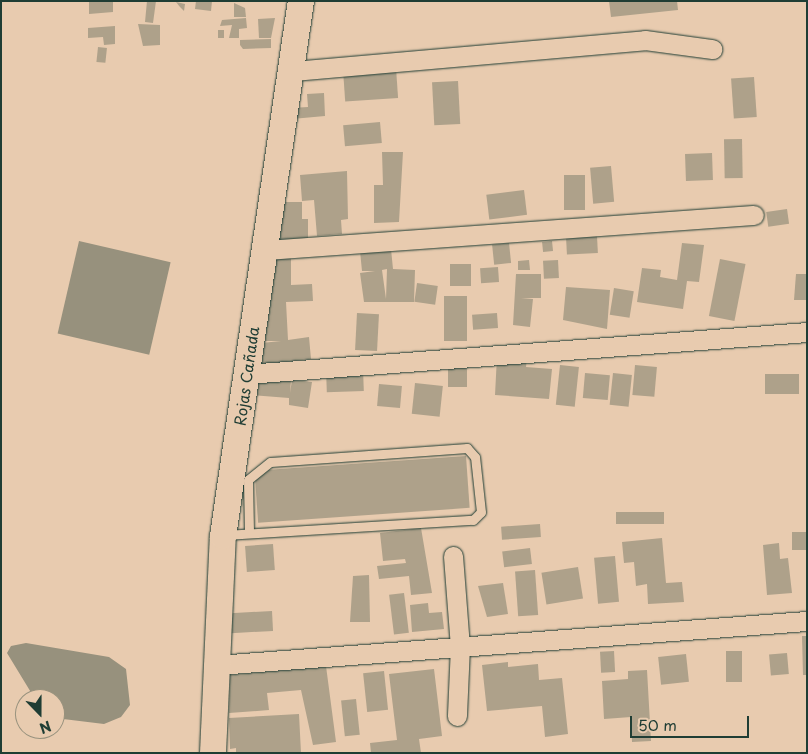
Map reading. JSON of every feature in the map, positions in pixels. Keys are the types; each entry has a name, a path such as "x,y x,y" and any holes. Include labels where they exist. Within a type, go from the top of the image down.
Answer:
{"main road":[{"name":"Rojas Cañada","path":"213,753 223,536 293,71 301,1"}],"street":[{"path":"293,71 645,40 712,49"},
{"path":"265,250 754,215"},
{"path":"246,374 807,332"},
{"path":"452,556 460,646 457,716"},
{"path":"217,665 807,620"}],"lane":[{"path":"223,536 473,520 481,512 475,458 467,448 270,462 248,480 249,533"}],"shaded area":[{"path":"79,241 171,262 149,355 58,334"},
{"path":"26,643 109,657 126,669 130,705 121,717 104,724 65,719 65,689 29,689 7,653 11,646"}],"building":[{"path":"89,1 113,1 113,12 89,14"},
{"path":"147,1 156,1 153,23 145,22"},
{"path":"196,1 212,1 211,11 195,9"},
{"path":"609,1 677,1 678,10 611,17"},
{"path":"176,2 185,4 184,11 180,7"},
{"path":"234,3 245,8 246,17 234,17"},
{"path":"246,18 247,28 239,29 239,38 229,38 232,25 220,26 222,20"},
{"path":"275,18 271,38 259,38 258,19"},
{"path":"138,24 160,25 160,45 143,46"},
{"path":"115,26 115,44 104,45 103,37 88,38 88,28"},
{"path":"218,30 224,30 224,38 218,38"},
{"path":"271,39 271,48 243,49 240,45 240,40"},
{"path":"98,47 107,48 105,63 96,62"},
{"path":"396,68 398,98 345,102 343,72"},
{"path":"754,77 757,117 734,119 731,79"},
{"path":"458,81 460,124 434,125 432,82"},
{"path":"324,93 325,116 292,119 291,108 308,107 307,94"},
{"path":"380,122 382,143 345,146 343,125"},
{"path":"724,139 742,139 743,178 725,178"},
{"path":"382,152 403,152 399,222 374,223 374,185 383,185"},
{"path":"712,153 713,180 686,181 685,154"},
{"path":"611,166 614,202 593,204 590,168"},
{"path":"347,171 348,219 341,220 342,234 317,236 314,200 302,201 300,175"},
{"path":"564,175 585,175 585,210 564,210"},
{"path":"524,190 527,215 489,219 486,195"},
{"path":"275,202 302,202 302,219 308,219 308,241 275,241"},
{"path":"787,209 789,224 768,227 766,212"},
{"path":"597,236 598,253 567,255 566,238"},
{"path":"552,241 553,251 543,252 542,242"},
{"path":"509,243 511,263 494,265 492,245"},
{"path":"682,243 704,245 699,282 687,281 683,309 637,302 642,268 661,270 660,277 677,280"},
{"path":"391,249 393,269 415,270 414,302 364,302 360,273 375,271 362,271 360,251","holes":["387,269 386,299 382,270"]},
{"path":"291,256 291,285 312,284 313,301 286,302 288,340 309,337 311,359 253,366 251,344 281,341 262,341 268,258"},
{"path":"720,259 746,264 734,321 709,316"},
{"path":"529,260 530,270 518,270 518,261"},
{"path":"558,260 559,278 544,279 543,261"},
{"path":"450,264 471,264 471,286 450,286"},
{"path":"498,267 499,282 481,283 480,268"},
{"path":"516,274 541,274 541,298 521,298 533,299 530,327 513,325"},
{"path":"796,274 807,274 807,300 794,300"},
{"path":"417,283 438,286 435,305 414,302"},
{"path":"566,287 610,290 607,329 563,320"},
{"path":"614,288 634,291 630,318 610,315"},
{"path":"444,296 467,296 467,341 444,341"},
{"path":"357,313 379,314 377,351 355,350"},
{"path":"497,313 498,328 473,330 472,315"},
{"path":"497,356 527,358 526,367 552,369 549,399 495,395"},
{"path":"448,361 467,361 467,387 448,387"},
{"path":"560,365 579,367 575,407 556,405"},
{"path":"635,365 657,367 654,397 632,395"},
{"path":"363,368 364,391 327,392 326,369"},
{"path":"585,373 610,375 608,400 583,398"},
{"path":"613,373 632,375 629,407 610,405"},
{"path":"765,374 799,374 799,394 765,394"},
{"path":"253,378 291,380 290,393 292,380 312,382 308,408 289,405 289,398 252,395"},
{"path":"415,383 443,386 440,417 412,414"},
{"path":"379,384 402,386 400,408 377,406"},
{"path":"466,456 470,508 258,523 255,471"},
{"path":"616,512 664,512 664,524 616,524"},
{"path":"540,524 541,537 502,540 501,527"},
{"path":"421,528 432,593 411,595 409,576 379,579 377,566 406,563 405,559 383,561 380,533"},
{"path":"792,532 807,532 807,550 792,550"},
{"path":"662,538 666,583 682,582 684,602 648,604 647,584 636,586 634,562 624,563 622,542"},
{"path":"779,543 780,559 788,558 792,593 767,595 763,545"},
{"path":"273,544 275,570 247,572 245,546"},
{"path":"530,548 532,564 504,567 502,551"},
{"path":"615,556 619,602 598,604 594,558"},
{"path":"578,567 583,599 546,604 541,573"},
{"path":"535,570 538,615 518,616 515,571"},
{"path":"369,575 370,622 350,622 353,576"},
{"path":"503,583 508,614 487,617 478,586"},
{"path":"404,593 409,633 394,635 389,595"},
{"path":"428,603 429,613 442,612 444,629 412,632 410,605"},
{"path":"272,611 273,631 231,633 230,613"},
{"path":"802,636 807,636 807,675 803,675"},
{"path":"614,651 615,672 601,673 600,652"},
{"path":"726,651 742,651 742,682 726,682"},
{"path":"787,653 789,674 771,675 769,655"},
{"path":"686,654 689,682 661,685 658,657"},
{"path":"508,662 508,667 538,664 539,680 562,678 568,734 545,737 542,706 487,711 482,665"},
{"path":"326,666 336,742 313,745 301,690 267,693 269,710 229,713 230,675"},
{"path":"434,669 442,736 419,739 421,753 371,753 370,743 397,740 389,674"},
{"path":"647,670 651,741 632,742 631,717 604,719 602,681 628,679 628,671"},
{"path":"384,671 388,710 367,712 363,673"},
{"path":"356,699 360,735 345,736 341,701"},
{"path":"299,714 301,753 236,753 236,748 230,749 229,718"}]}
